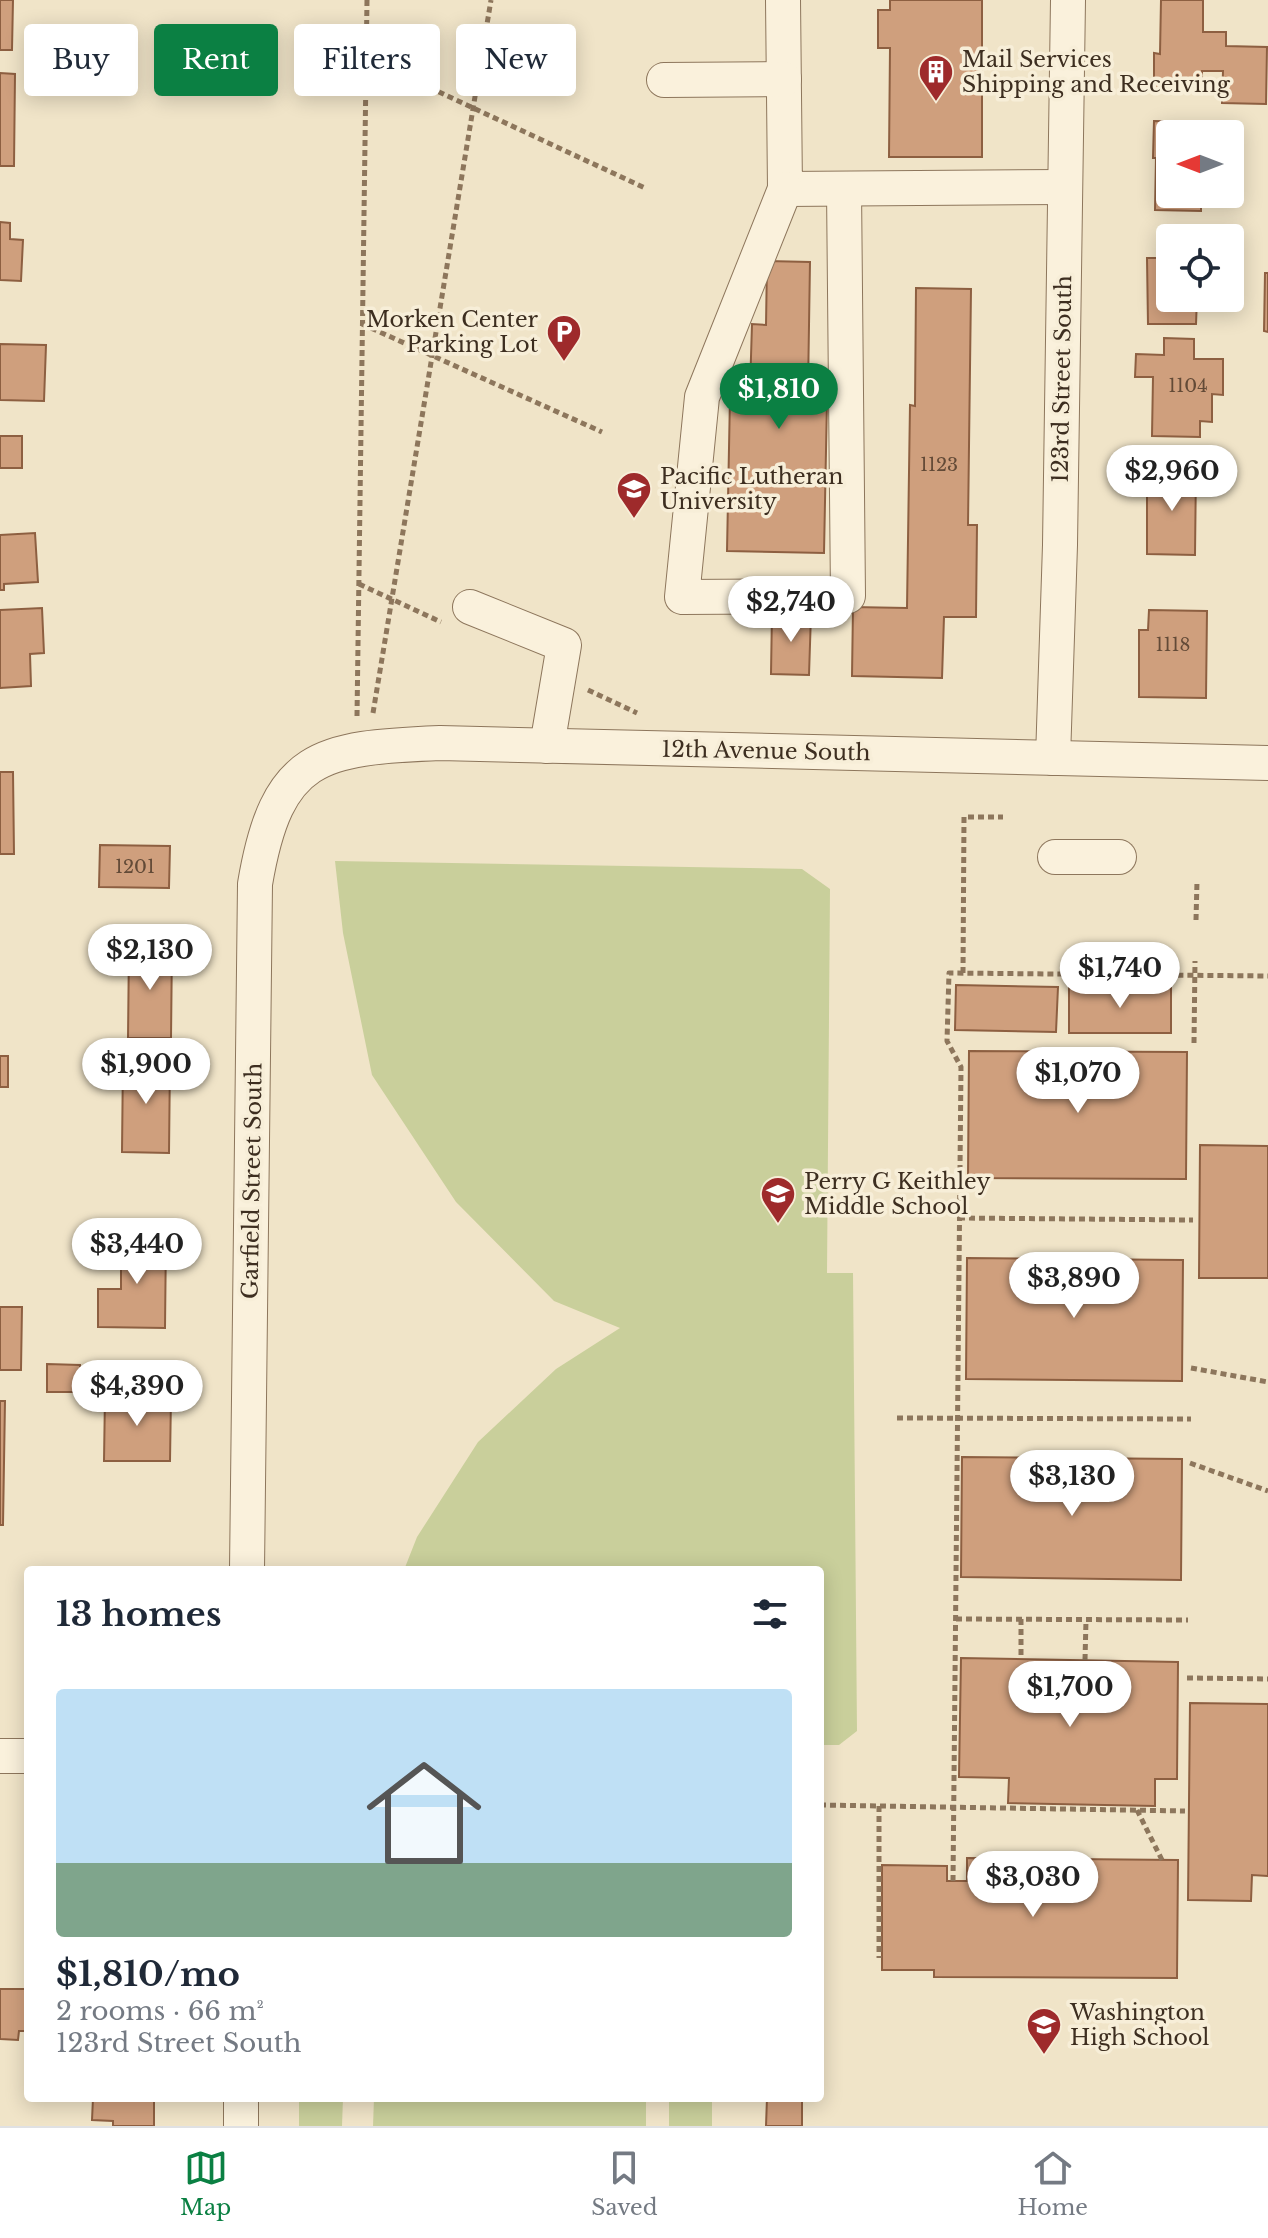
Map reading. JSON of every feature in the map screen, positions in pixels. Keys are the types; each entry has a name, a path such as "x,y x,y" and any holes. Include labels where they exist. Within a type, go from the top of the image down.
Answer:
{"street":[{"path":"783,0 785,189 702,397 682,597 848,596 844,189"},
{"name":"123rd Street South","path":"1053,758 1060,545 1068,0"},
{"path":"664,80 784,79"},
{"path":"785,189 1065,187"},
{"path":"470,607 564,645 547,746"},
{"name":"12th Avenue South","path":"280,797 309,768 333,754 368,742 1268,763"},
{"name":"Garfield Street South","path":"247,1566 255,884 267,826 280,797"},
{"path":"1055,857 1119,857"},
{"path":"0,1756 24,1756"},
{"path":"241,2102 241,2126"}],"path":[{"path":"367,0 367,24"},
{"path":"368,742 491,0"},
{"path":"440,92 645,188"},
{"path":"365,96 357,730 368,742"},
{"path":"362,324 602,432"},
{"path":"963,973 964,817 1003,817"},
{"path":"1196,920 1197,881"},
{"path":"1194,1043 1195,961"},
{"path":"953,1881 961,1067 947,1041 949,973 1268,976"},
{"path":"959,1218 1193,1220"},
{"path":"1191,1368 1268,1382"},
{"path":"897,1418 1191,1419"},
{"path":"1190,1463 1268,1491"},
{"path":"956,1619 1188,1620"},
{"path":"1021,1619 1021,1659"},
{"path":"1085,1660 1086,1620"},
{"path":"1187,1678 1268,1679"},
{"path":"824,1805 1185,1811"},
{"path":"879,1806 879,1958"},
{"path":"1137,1810 1162,1860"}],"green space":[{"path":"335,861 802,869 830,889 827,1273 853,1273 857,1731 839,1745 824,1745 824,1566 406,1566 417,1537 478,1442 556,1369 620,1328 554,1301 456,1202 372,1075 343,933"},
{"path":"299,2102 343,2102 342,2126 299,2126"},
{"path":"374,2102 646,2102 646,2126 373,2126"},
{"path":"669,2102 712,2102 712,2126 669,2126"}],"building":[{"path":"0,0 13,0 12,50 0,50"},
{"name":"Mail Services Shipping and Receiving","path":"890,0 982,0 982,157 889,157 890,48 878,48 878,10 890,10"},
{"path":"1161,0 1203,0 1203,32 1226,32 1226,46 1267,47 1266,104 1222,103 1223,71 1202,71 1202,91 1154,90 1154,53 1160,54"},
{"path":"0,73 15,74 14,166 0,166"},
{"path":"1154,121 1156,121 1156,158 1153,158"},
{"path":"1156,158 1156,208 1201,208 1201,211 1155,210"},
{"path":"0,222 10,223 10,239 23,240 21,281 0,280"},
{"path":"1147,258 1156,258 1156,312 1196,312 1196,324 1148,324"},
{"path":"767,261 810,262 808,389 795,389 795,400 827,400 824,553 727,551 730,397 763,398 763,389 750,389 752,324 766,325"},
{"path":"1265,273 1268,273 1268,332 1264,331"},
{"path":"916,288 971,289 968,525 977,525 976,617 944,617 942,678 852,676 853,607 907,608 910,405 915,406"},
{"path":"1164,338 1194,339 1194,359 1223,359 1223,395 1212,394 1212,422 1200,421 1200,437 1152,436 1153,377 1135,377 1136,354 1164,355"},
{"path":"0,344 46,345 44,401 0,400"},
{"path":"0,436 22,436 22,468 0,468"},
{"path":"1156,468 1196,468 1195,555 1147,554 1147,488 1155,488"},
{"path":"35,533 38,582 4,584 4,590 0,590 0,535"},
{"path":"42,608 44,653 30,654 31,686 0,688 0,610"},
{"path":"1149,610 1207,611 1206,698 1139,697 1139,630 1148,630"},
{"path":"772,612 811,614 809,675 771,674"},
{"path":"0,772 13,772 14,854 0,854"},
{"path":"100,845 170,846 169,888 99,887"},
{"path":"129,945 172,945 171,1038 128,1038"},
{"path":"956,985 1058,987 1056,1032 955,1030"},
{"path":"1069,987 1171,987 1171,1033 1069,1033"},
{"path":"969,1051 1187,1052 1186,1179 968,1178"},
{"path":"0,1056 8,1056 8,1087 0,1087"},
{"path":"123,1058 170,1059 169,1153 122,1152"},
{"path":"1200,1145 1268,1146 1268,1278 1199,1278"},
{"path":"121,1235 166,1235 165,1328 98,1327 98,1289 121,1289"},
{"path":"967,1258 1183,1260 1182,1381 966,1379"},
{"path":"0,1307 22,1307 21,1370 0,1370"},
{"path":"47,1364 80,1365 80,1392 47,1392"},
{"path":"105,1395 171,1396 170,1461 104,1461"},
{"path":"0,1401 5,1401 3,1525 0,1525"},
{"path":"962,1457 1182,1459 1181,1580 961,1577"},
{"path":"961,1658 1178,1662 1177,1779 1155,1779 1155,1806 1008,1803 1009,1778 959,1777"},
{"path":"1190,1703 1268,1704 1268,1876 1252,1875 1251,1901 1188,1900"},
{"path":"967,1858 1178,1860 1177,1978 934,1977 934,1970 882,1970 882,1865 947,1866 947,1881 967,1881"},
{"path":"0,1989 24,1989 24,2031 19,2031 18,2040 0,2039"},
{"path":"93,2102 154,2102 154,2126 113,2126 113,2121 92,2120"},
{"path":"767,2102 802,2102 802,2126 766,2126"}],"place":[{"name":"Mail Services Shipping and Receiving","path":"936,103"},
{"name":"Morken Center Parking Lot","path":"564,363"},
{"name":"Pacific Lutheran University","path":"634,520"},
{"name":"Perry G Keithley Middle School","path":"778,1225"},
{"name":"Washington High School","path":"1044,2056"}]}
